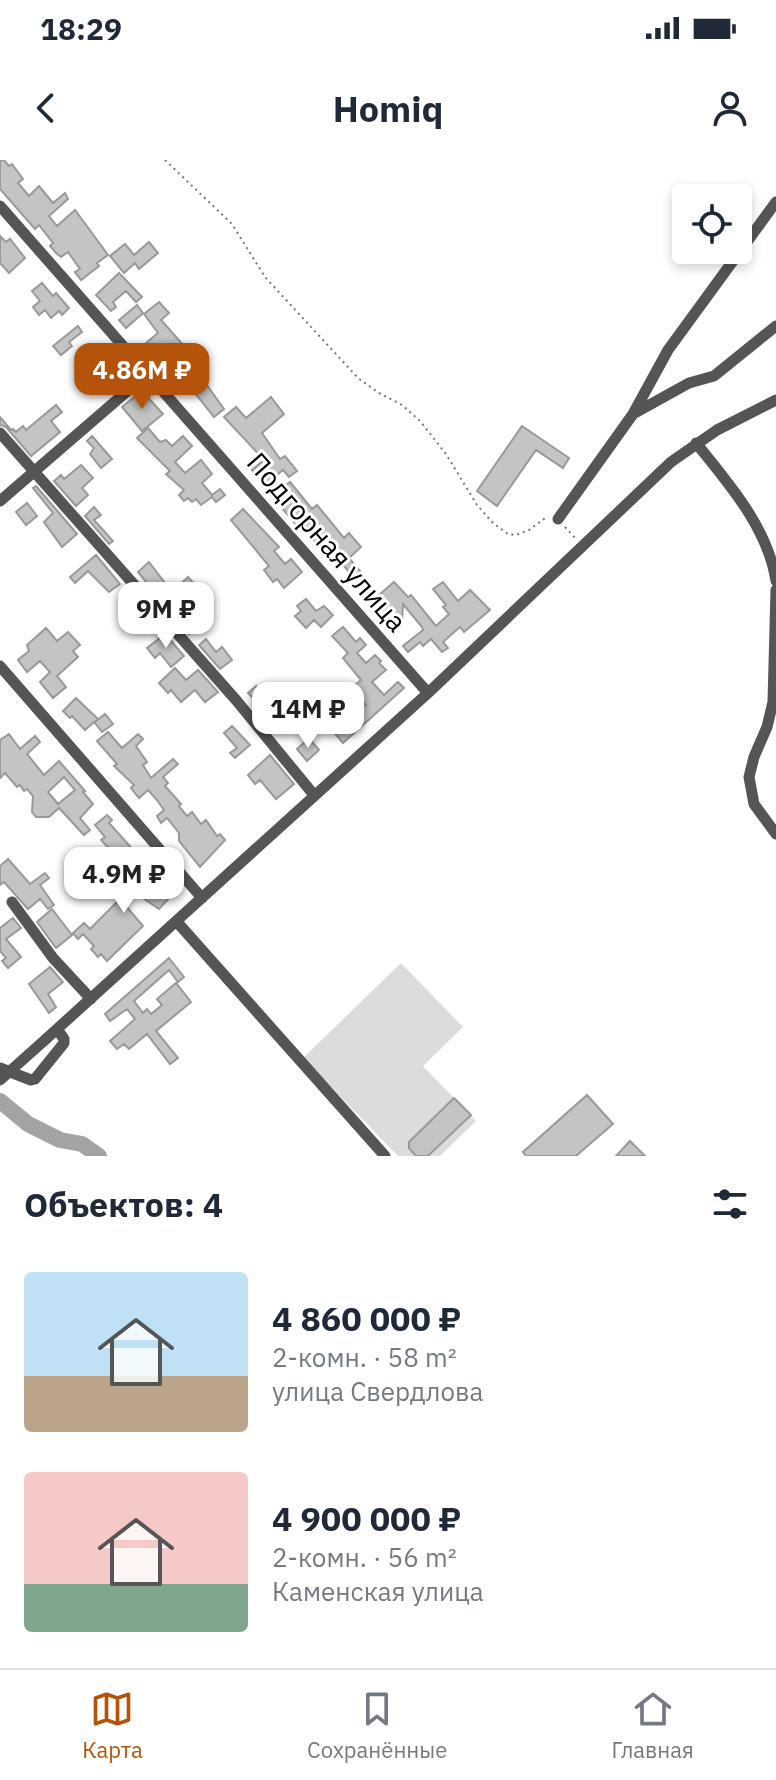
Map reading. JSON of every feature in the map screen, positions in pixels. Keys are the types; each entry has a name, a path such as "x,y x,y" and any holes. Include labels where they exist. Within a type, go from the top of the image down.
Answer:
{"street":[{"path":"558,519 633,414 668,350 776,202"},
{"name":"Подгорная улица","path":"0,206 428,693"},
{"path":"633,414 689,383 714,376 776,326"},
{"path":"0,501 147,374"},
{"path":"0,1080 428,693 660,472 696,443 776,400"},
{"path":"0,433 236,700 314,795"},
{"path":"696,443 757,527 768,546 776,581"},
{"path":"776,590 773,702 749,777 754,804 776,834"},
{"path":"0,666 202,898"},
{"path":"12,902 53,958 91,999"},
{"path":"177,922 385,1156"},
{"path":"0,1068 35,1079 64,1043 57,1029"}],"path":[{"path":"165,160 232,224 265,277 358,378 402,405 420,421 446,454 477,505 493,523 508,534 516,535 529,530 549,515 558,519 583,548"}],"shaded area":[{"path":"401,963 463,1027 423,1066 476,1121 440,1156 398,1156 303,1058"}],"building":[{"path":"0,160 9,166 12,164 23,179 18,183 29,196 39,186 53,203 65,193 68,199 49,216 57,226 75,210 108,255 97,263 99,266 81,280 75,272 80,269 68,252 61,257 56,253 50,246 53,243 39,225 35,229 0,189"},
{"path":"0,236 6,242 10,239 25,258 9,273 0,263"},
{"path":"149,242 158,253 139,269 135,263 124,273 110,256 125,244 134,255"},
{"path":"119,273 142,297 136,302 126,291 113,302 116,307 111,311 96,295"},
{"path":"42,283 69,308 62,315 59,311 51,318 45,310 39,315 33,307 40,301 32,291"},
{"path":"159,302 169,313 161,320 199,363 194,367 224,409 214,417 171,363 162,371 141,347 158,333 144,314"},
{"path":"137,305 143,313 126,328 119,320"},
{"path":"78,326 82,332 69,342 72,346 61,355 53,346"},
{"path":"142,391 163,414 142,431 122,407"},
{"path":"271,397 284,414 262,433 280,459 285,456 297,471 289,477 283,470 263,484 252,470 264,460 224,417 236,407 246,418"},
{"path":"56,405 62,412 51,421 60,432 31,456 6,427 0,425 0,417 11,430 16,432 23,426 26,430"},
{"path":"522,426 569,458 563,468 536,450 497,506 477,491"},
{"path":"148,428 160,442 166,440 172,446 183,436 192,446 175,462 185,473 201,460 212,474 202,483 212,495 220,489 225,495 216,502 212,497 201,505 196,499 184,501 179,495 184,490 166,474 170,471 137,438"},
{"path":"92,436 112,459 101,468 90,454 94,448 87,441"},
{"path":"81,465 93,478 82,488 88,495 76,506 54,481 61,475 64,479"},
{"path":"290,482 312,509 317,505 344,538 349,533 361,547 349,558 372,585 365,590 321,540 317,544 304,529 301,531 272,496"},
{"path":"36,486 77,534 62,547 44,522 53,513 33,488"},
{"path":"27,503 37,516 26,525 16,512"},
{"path":"94,507 101,515 94,520 113,541 109,544 85,516"},
{"path":"243,509 279,547 274,551 285,564 291,559 302,572 284,588 277,579 273,582 264,570 269,566 231,520"},
{"path":"96,555 120,584 109,592 88,571 75,583 70,577"},
{"path":"149,562 172,592 188,577 206,597 188,613 196,622 189,634 138,572"},
{"path":"394,582 408,597 411,595 436,626 449,614 433,589 443,582 458,601 470,590 490,610 464,632 460,627 443,642 448,648 442,652 431,639 423,646 420,642 408,652 403,646 423,630 422,627 403,604 402,625 391,626 371,602"},
{"path":"306,599 316,611 324,606 333,615 321,627 314,620 306,628 295,616 301,611 297,606"},
{"path":"343,627 356,642 360,638 366,645 357,653 366,663 375,655 381,661 379,663 386,670 372,682 384,695 398,682 404,688 343,743 332,730 351,711 354,715 366,705 356,693 344,703 340,698 361,680 343,658 348,653 332,636"},
{"path":"46,628 57,641 68,632 80,645 73,651 78,657 57,676 66,687 53,698 40,682 50,672 40,661 27,672 18,660 29,651 27,645"},
{"path":"165,634 184,656 171,667 160,653 155,658 147,648"},
{"path":"206,639 216,652 222,647 232,660 220,669 199,645"},
{"path":"175,668 186,680 198,670 218,692 205,702 195,690 181,702 171,690 168,693 159,683"},
{"path":"256,686 267,698 277,690 299,715 285,727 281,722 279,724 248,693"},
{"path":"76,698 98,719 95,722 105,714 113,724 102,732 94,722 85,730 63,711"},
{"path":"232,726 250,745 235,758 230,753 237,748 224,733"},
{"path":"108,732 122,748 138,734 143,739 136,746 147,762 143,765 151,778 173,759 178,764 163,777 168,783 165,786 187,816 192,812 201,824 206,820 217,836 220,834 225,840 200,867 179,841 179,833 167,818 161,823 157,816 164,810 157,800 148,790 139,798 131,788 134,785 114,766 117,764 97,741"},
{"path":"9,734 20,749 35,736 40,742 27,754 44,775 59,761 85,791 93,804 80,818 90,830 84,835 59,808 49,817 36,817 32,812 33,796 27,789 24,791 20,785 17,787 5,773 0,778 0,740","holes":["64,777 75,790 58,804 48,792"]},
{"path":"309,738 319,750 307,761 297,749"},
{"path":"270,755 294,784 276,799 260,780 255,784 248,775"},
{"path":"107,815 112,820 109,823 138,857 122,873 111,860 116,856 101,840 105,837 95,825"},
{"path":"8,859 30,884 45,873 49,878 40,885 54,905 48,909 40,899 28,909 4,882 0,885 0,866"},
{"path":"153,868 174,893 159,909 137,894 125,905 143,926 107,961 101,954 98,957 91,949 94,946 83,934 78,939 73,933 84,923 90,929 122,897 113,886 121,879 130,890"},
{"path":"52,909 72,935 56,948 37,922"},
{"path":"13,918 21,928 6,939 21,957 8,968 2,961 6,958 0,951 0,928"},
{"path":"169,958 184,977 178,982 169,970 134,1001 143,1013 147,1009 151,1014 162,1005 157,999 176,983 191,1002 156,1031 178,1058 170,1064 147,1034 129,1049 124,1044 117,1049 110,1041 135,1019 127,1009 110,1021 105,1014"},
{"path":"50,967 63,982 48,994 56,1007 49,1013 29,984"},
{"path":"587,1095 613,1124 576,1156 526,1156 523,1152"},
{"path":"454,1098 471,1115 428,1156 416,1156 409,1148 409,1142"},
{"path":"630,1141 645,1156 616,1156"}],"waterway":[{"path":"0,1101 28,1124 60,1140 82,1144 99,1156"}]}
